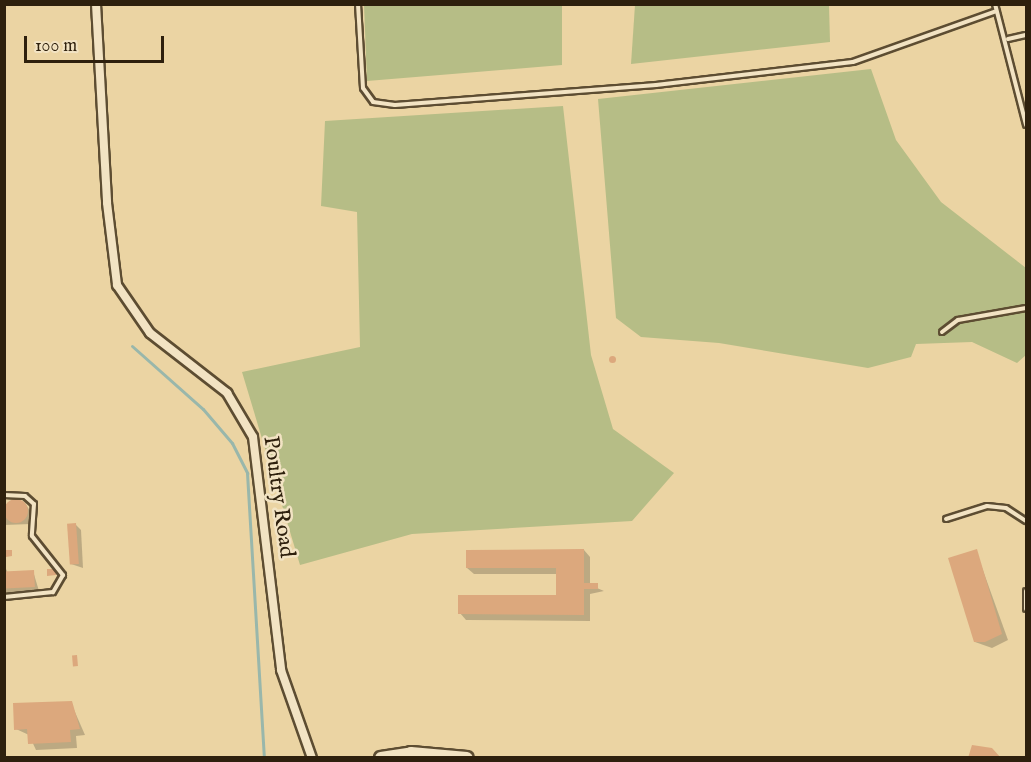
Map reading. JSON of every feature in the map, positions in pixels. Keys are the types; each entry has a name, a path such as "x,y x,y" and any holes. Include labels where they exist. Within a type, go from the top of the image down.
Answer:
{"main road":[{"path":"381,758 424,753 467,758"}],"street":[{"name":"Poultry Road","path":"96,4 117,285 150,333 227,393 253,437 281,670 312,758"}],"lane":[{"path":"358,4 363,88 373,102 395,105 656,85 853,62 996,11"},
{"path":"995,4 1008,39 1026,125"},
{"path":"1008,39 1026,35"},
{"path":"942,332 957,320 1026,308"},
{"path":"4,495 25,496 34,504 32,536 63,575 54,592 4,597"},
{"path":"946,519 987,507 1006,508 1026,521"},
{"path":"1026,591 1026,609"}],"green space":[{"path":"364,5 562,5 562,65 367,81"},
{"path":"635,5 829,5 830,42 631,64"},
{"path":"871,69 896,140 941,202 1026,268 1026,355 1017,363 972,342 916,344 911,357 868,368 719,343 641,337 616,318 598,99"},
{"path":"563,106 591,355 613,429 674,473 632,521 412,534 300,565 242,372 360,347 357,212 321,206 325,121"}],"building":[{"path":"612,355 616,359 612,363 608,359"},
{"path":"16,499 24,503 28,511 24,519 16,523 8,519 4,511 8,503"},
{"path":"76,523 79,564 70,565 67,524"},
{"path":"584,549 584,583 598,583 598,589 584,589 584,615 458,614 458,595 556,595 556,568 466,568 466,550"},
{"path":"977,549 1002,634 985,642 974,642 948,558"},
{"path":"5,550 12,550 12,556 6,557"},
{"path":"47,569 56,569 56,575 47,576"},
{"path":"34,570 35,587 5,589 4,572"},
{"path":"72,655 77,655 78,666 73,666"},
{"path":"72,701 80,729 70,730 71,742 28,744 27,729 14,730 13,703"},
{"path":"972,745 992,748 1001,758 968,758"}],"waterway":[{"path":"132,346 203,409 232,443 247,473 264,758"}]}
